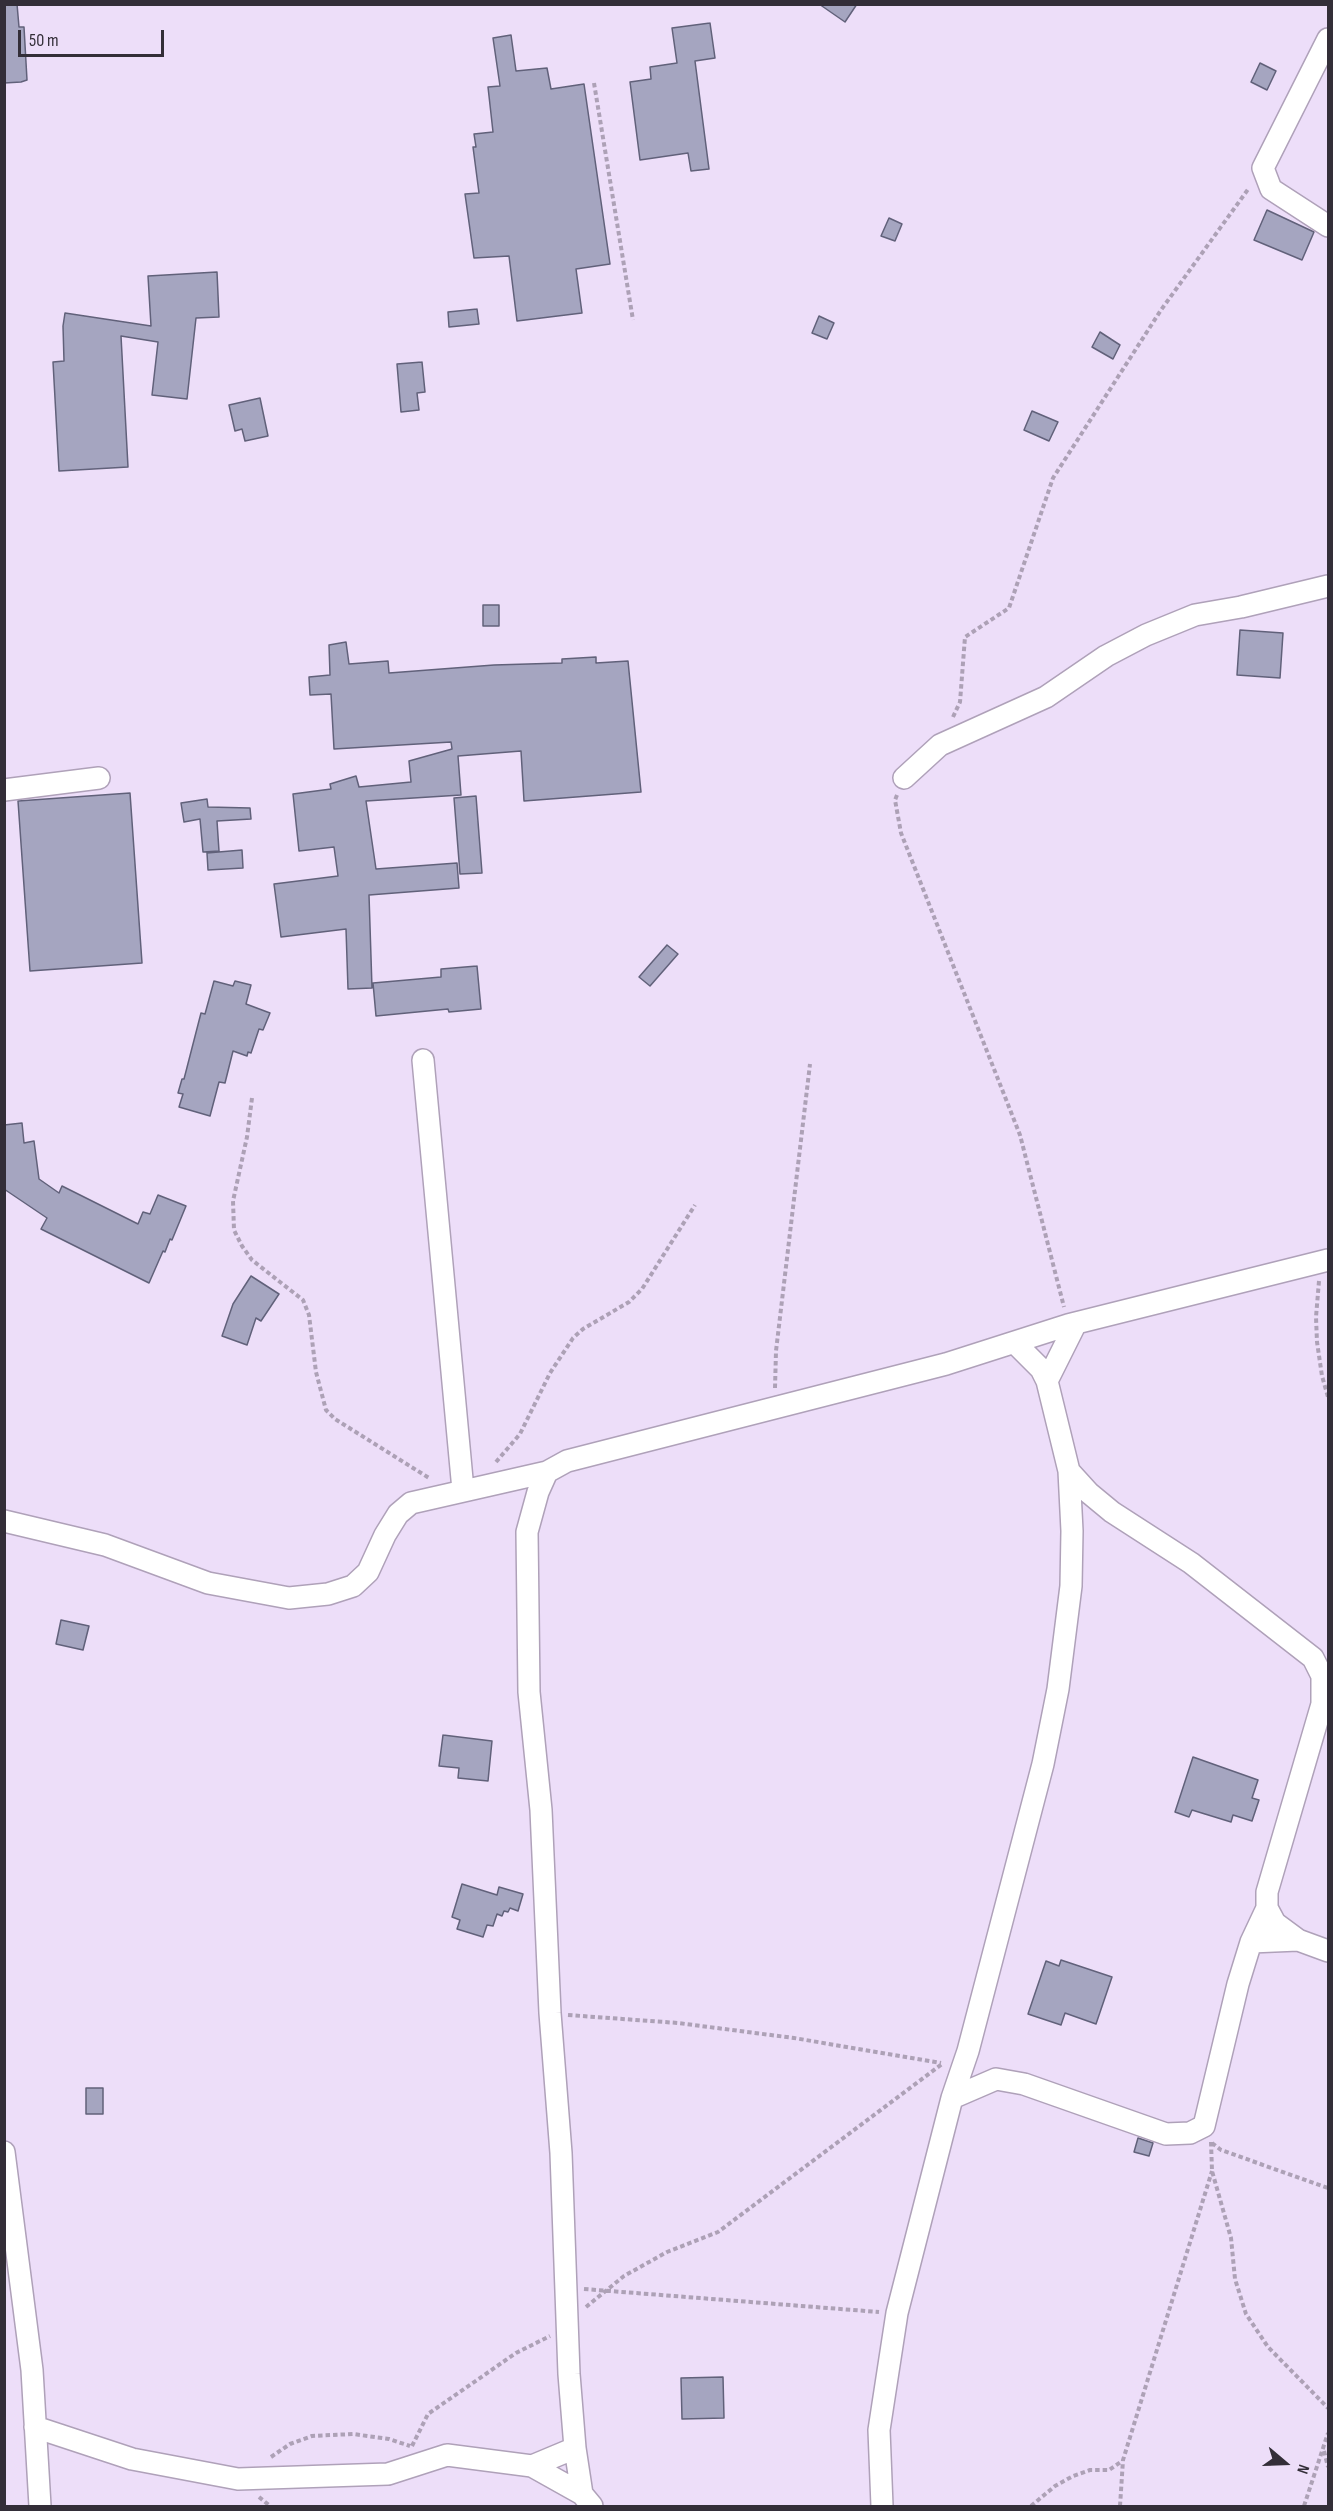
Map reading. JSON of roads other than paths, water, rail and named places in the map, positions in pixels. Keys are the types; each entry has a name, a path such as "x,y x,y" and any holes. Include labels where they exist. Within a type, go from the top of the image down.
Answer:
{"street":[{"path":"1329,39 1263,168 1271,189 1329,226"},
{"path":"904,778 940,745 1046,698 1106,656 1146,635 1195,615 1241,607 1329,586"},
{"path":"4,790 99,778"},
{"path":"423,1060 465,1489"},
{"path":"4,1521 105,1545 208,1583 289,1598 328,1594 353,1586 368,1572 385,1535 398,1514 411,1503 547,1472 567,1461 946,1364 1016,1344 1072,1324 1325,1261"},
{"path":"1047,1381 1072,1324"},
{"path":"882,2506 879,2430 897,2313 952,2098 958,2061 1043,1764 1058,1689 1071,1586 1072,1531 1069,1472 1047,1381 1041,1369 1016,1344"},
{"path":"547,1472 538,1492 527,1532 529,1692 541,1810 550,2013 561,2153 569,2374 575,2448 587,2500"},
{"path":"958,2061 996,2079 1024,2084 1166,2134 1207,2134 1238,1984 1251,1942 1267,1908 1267,1892 1322,1704 1321,1663 1191,1563 1112,1512 1069,1472"},
{"path":"1267,1908 1275,1923 1298,1940 1329,1951"},
{"path":"1251,1942 1298,1940"},
{"path":"952,2098 996,2079"},
{"path":"4,2152 32,2370 40,2506"},
{"path":"35,2427 132,2459 238,2479 388,2474 447,2455 532,2466 587,2500"},
{"path":"532,2466 575,2448"}]}
